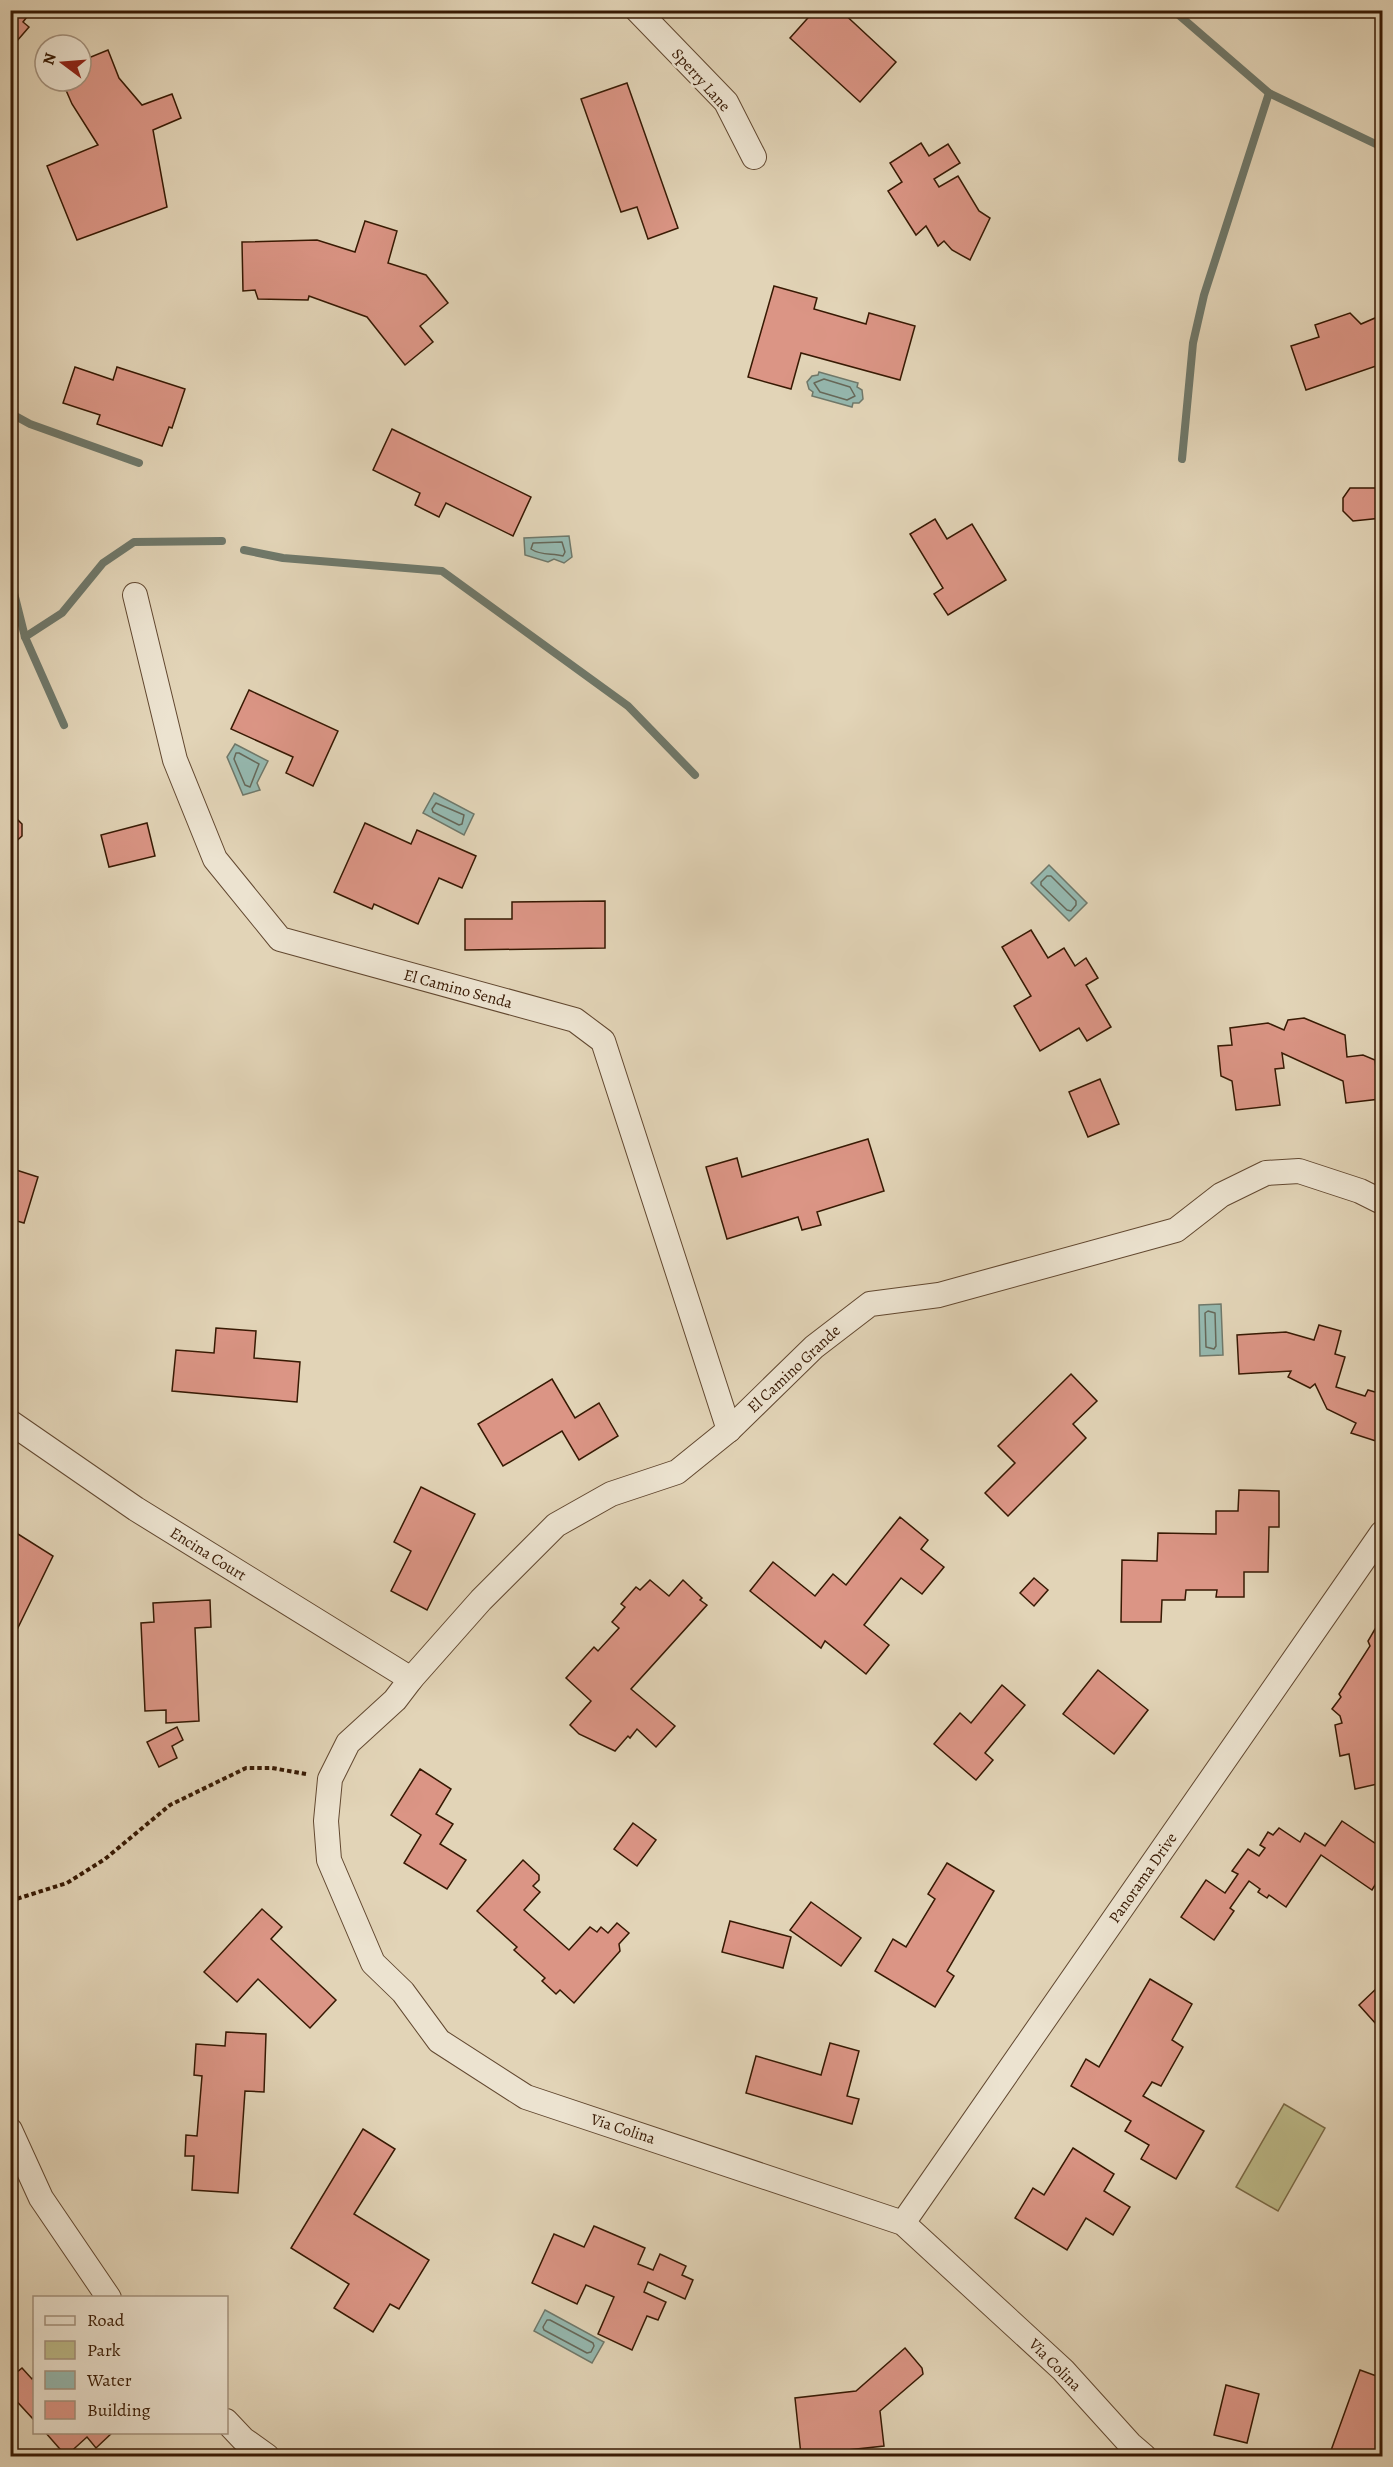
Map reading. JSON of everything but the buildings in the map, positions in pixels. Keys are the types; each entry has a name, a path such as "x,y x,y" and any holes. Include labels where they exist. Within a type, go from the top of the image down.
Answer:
{"street":[{"name":"Sperry Lane","path":"637,10 726,102 754,157"},
{"name":"El Camino Senda","path":"135,594 175,760 215,859 280,939 575,1020 603,1041 729,1430"},
{"name":"El Camino Grande","path":"411,1679 481,1600 556,1525 611,1494 677,1472 729,1430 814,1347 870,1304 939,1295 1176,1230 1221,1196 1266,1173 1299,1172 1360,1191 1383,1202"},
{"name":"Encina Court","path":"10,1422 136,1509 411,1679"},
{"name":"Panorama Drive","path":"903,2223 1383,1533"},
{"name":"Via Colina","path":"411,1679 395,1700 348,1743 330,1779 326,1821 329,1860 373,1963 402,1992 439,2041 526,2097 903,2223 1063,2370 1144,2457"},
{"path":"10,2130 41,2198 108,2296"},
{"path":"228,2423 243,2439 267,2457"}],"path":[{"path":"10,1901 68,1883 105,1859 170,1805 246,1768 272,1768 330,1779"}],"green space":[{"path":"1284,2104 1325,2128 1278,2211 1236,2187"}],"water":[{"path":"819,372 858,383 857,387 862,390 863,399 859,403 853,403 852,407 812,396 813,392 809,389 807,382"},
{"path":"569,536 572,557 564,563 554,559 548,562 525,555 524,538"},
{"path":"235,744 268,761 257,783 260,790 243,795 227,757"},
{"path":"434,793 474,814 464,835 423,813"},
{"path":"1049,865 1087,903 1069,921 1031,883"},
{"path":"1221,1304 1223,1355 1200,1356 1199,1305"},
{"path":"545,2310 604,2342 592,2363 534,2331"}],"waterway":[{"path":"1173,10 1269,93 1382,147"},
{"path":"1182,459 1193,343 1204,295 1269,93"},
{"path":"10,413 30,424 139,463"},
{"path":"25,637 62,613 103,563 134,542 222,541"},
{"path":"244,550 283,558 442,571 628,706 695,775"},
{"path":"10,577 25,637 64,725"}]}
